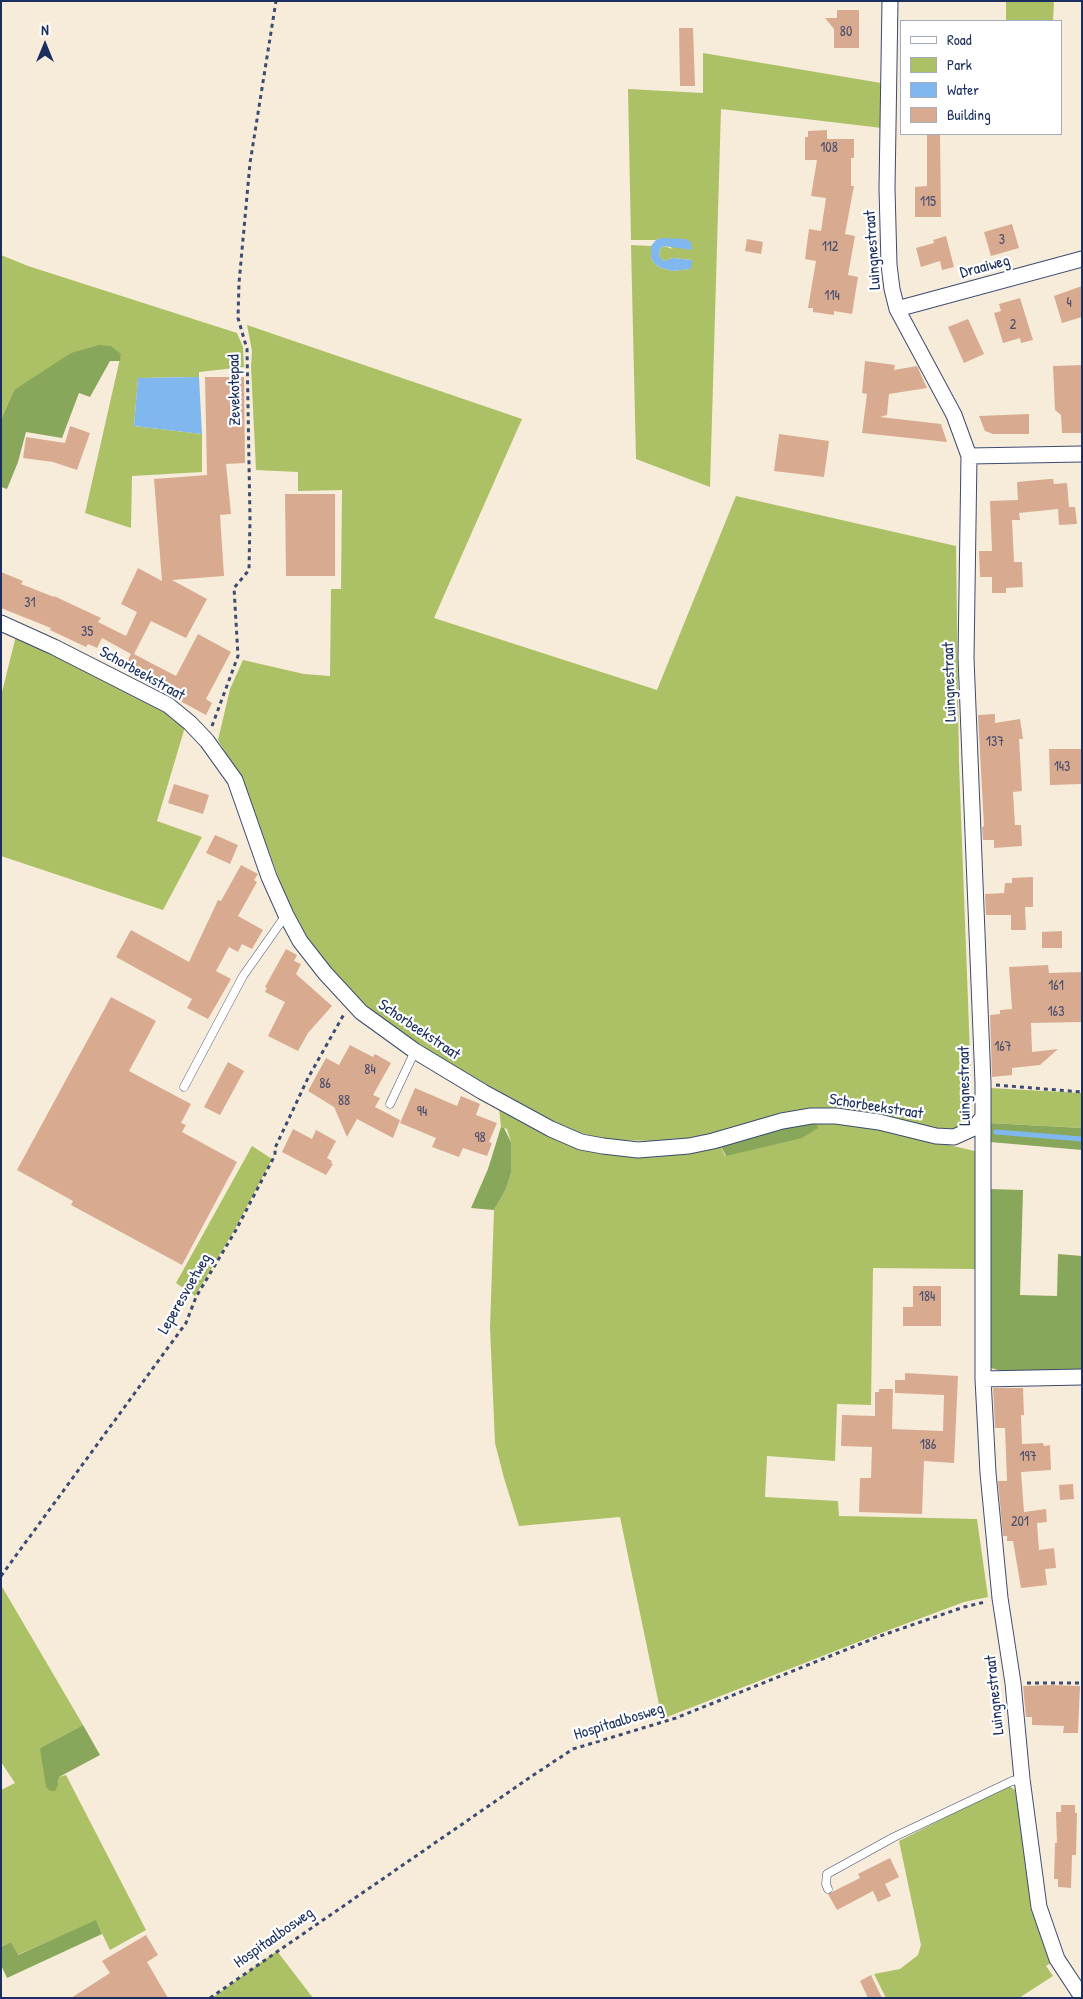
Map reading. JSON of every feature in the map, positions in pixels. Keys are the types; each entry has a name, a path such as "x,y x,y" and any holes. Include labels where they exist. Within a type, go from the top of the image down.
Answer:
{"street":[{"name":"Luingnestraat","path":"890,1 887,188 889,265 892,289 898,309 954,415 969,456 966,658 983,1084 984,1379 988,1473 1000,1598 1013,1683 1022,1779 1039,1907 1057,1959 1082,1998"},
{"name":"Draaiweg","path":"898,309 1082,259"},
{"path":"969,456 1082,454"},
{"name":"Schorbeekstraat","path":"1,623 54,647 168,706 190,723 207,741 234,780 269,877 286,915 311,957 361,1012 415,1051 483,1092 551,1129 581,1142 638,1150 689,1146 713,1141 782,1120 811,1116 836,1116 879,1122 936,1136 954,1137 974,1128 983,1117"},
{"path":"984,1379 1082,1376"}],"lane":[{"path":"184,1087 243,976 286,915"},
{"path":"390,1104 415,1051"},
{"path":"828,1890 826,1884 827,1874 894,1837 1012,1781 1022,1779"}],"path":[{"name":"Zevekotepad","path":"207,741 238,656 234,588 249,570 247,349 238,318 239,283 250,163 276,1"},
{"name":"Leperesvoetweg","path":"1,1576 186,1323 196,1297 236,1230 276,1155 275,1148 308,1078 345,1010 353,1002"},
{"path":"983,1084 1082,1092"},
{"name":"Hospitaalbosweg","path":"210,1998 573,1749 676,1718 880,1636 964,1607 1000,1598"},
{"path":"1013,1683 1082,1683"}],"green space":[{"path":"1006,1 1054,1 1053,20 1006,20"},
{"path":"703,53 881,83 882,128 721,109 710,487 636,459 631,245 651,246 651,257 654,263 659,267 672,271 690,269 692,260 673,258 664,261 659,257 660,249 664,246 673,249 661,238 656,240 631,240 628,89 703,93"},
{"path":"1,255 28,266 237,333 243,347 244,367 199,372 199,377 138,378 134,426 202,434 202,472 132,476 131,528 85,513 121,354 34,378 14,390 1,420"},
{"path":"247,325 522,419 434,618 657,690 736,496 956,546 959,763 972,1107 971,1117 966,1124 957,1131 774,1118 695,1138 658,1141 608,1140 577,1132 541,1115 449,1063 384,1021 352,992 313,948 286,897 242,780 218,740 230,689 243,660 304,674 330,676 331,589 341,589 342,490 298,491 298,472 256,470 251,367 252,351"},
{"path":"99,345 111,346 121,354 120,361 110,361 90,397 79,393 62,438 26,432 18,462 7,489 1,487 1,420 14,390 71,353"},
{"path":"16,636 161,707 185,727 157,821 202,837 163,910 1,856 1,696"},
{"path":"989,1088 1082,1093 1082,1128 989,1123"},
{"path":"499,1108 589,1151 720,1144 725,1156 816,1121 847,1122 975,1151 975,1269 873,1268 871,1405 837,1404 835,1461 767,1456 765,1497 838,1501 839,1516 977,1519 988,1597 964,1602 881,1633 662,1719 620,1517 519,1526 504,1478 495,1443 490,1328 494,1210 506,1189 511,1173 511,1142 507,1129 501,1127"},
{"path":"816,1121 818,1128 802,1138 726,1156 720,1144 791,1126"},
{"path":"989,1123 1082,1128 1082,1150 990,1142"},
{"path":"501,1127 504,1128 511,1142 511,1173 506,1189 494,1210 471,1208 488,1169"},
{"path":"252,1146 272,1159 235,1229 195,1296 176,1283"},
{"path":"990,1189 1023,1190 1020,1295 1057,1296 1058,1254 1082,1256 1082,1371 1001,1371 991,1368 989,1362"},
{"path":"1,1585 83,1725 40,1748 58,1785 59,1777 66,1775 146,1930 110,1950 96,1921 17,1955 11,1942 1,1947 1,1790 15,1783 1,1762"},
{"path":"83,1725 100,1755 59,1777 55,1791 50,1791 46,1787 40,1748"},
{"path":"1009,1786 1015,1790 1033,1904 1052,1962 1046,1966 1053,1976 1019,1998 886,1998 874,1974 900,1969 918,1955 921,1945 899,1841"},
{"path":"96,1920 102,1934 7,1978 1,1965 1,1947 11,1942 18,1955"},
{"path":"277,1951 313,1998 212,1998"}],"water":[{"path":"661,238 685,239 691,242 692,250 664,246 660,249 659,256 664,261 673,258 692,260 690,269 672,271 659,267 654,263 651,257 651,246 656,240"},
{"path":"199,377 202,434 134,426 138,378"}],"building":[{"path":"837,10 859,10 859,48 834,48 834,29 825,18 837,18"},
{"path":"679,28 693,28 695,86 680,86"},
{"path":"827,130 827,139 854,139 854,158 851,158 851,186 854,186 845,234 855,236 848,275 858,277 852,314 834,311 834,315 813,312 813,308 808,308 816,261 805,259 809,229 821,231 826,198 811,196 817,160 805,160 805,137 808,137 808,131"},
{"path":"927,135 940,135 941,217 915,217 915,187 927,186"},
{"path":"1012,224 1019,248 991,256 984,232"},
{"path":"946,236 954,267 942,270 940,261 921,267 916,248 934,243 933,240"},
{"path":"747,239 763,242 761,254 745,251"},
{"path":"1082,286 1082,317 1062,323 1054,296"},
{"path":"1020,298 1033,340 1021,343 1020,338 1003,343 994,313 1001,311 999,304"},
{"path":"968,319 984,354 964,363 948,327"},
{"path":"865,361 895,365 894,370 917,366 927,388 889,394 887,415 880,417 941,424 947,442 862,433 867,394 862,393"},
{"path":"1082,365 1082,433 1062,433 1061,415 1055,410 1053,366"},
{"path":"205,377 244,377 245,463 226,464 231,514 220,515 224,576 172,580 207,599 186,638 151,621 134,654 176,676 198,634 231,652 206,699 212,703 206,715 123,670 131,654 102,638 97,648 88,644 86,647 50,630 51,628 1,608 1,572 23,581 21,584 54,596 101,618 98,622 126,636 137,612 121,604 138,568 162,581 154,479 207,475"},
{"path":"1029,414 1029,434 993,434 985,431 979,416"},
{"path":"70,426 90,433 77,470 53,462 23,458 26,437 65,443"},
{"path":"779,434 829,441 824,477 774,471"},
{"path":"1053,479 1054,484 1067,483 1069,507 1075,507 1077,524 1059,525 1058,509 1019,513 1020,520 1012,520 1014,562 1022,562 1023,587 1006,588 1006,593 992,593 992,577 980,577 979,551 992,551 990,501 1018,500 1017,482"},
{"path":"285,494 335,494 335,576 286,576"},
{"path":"995,714 995,723 1020,719 1023,739 1019,739 1022,791 1013,792 1015,825 1021,825 1022,846 994,848 994,840 983,840 982,827 984,826 978,715"},
{"path":"1049,749 1082,749 1082,784 1050,785"},
{"path":"174,784 209,795 203,814 168,803"},
{"path":"215,835 238,845 230,864 206,853"},
{"path":"241,865 258,874 254,880 257,882 238,916 263,930 252,949 242,944 238,952 229,947 216,971 231,979 208,1019 187,1008 192,999 116,957 131,930 189,962 218,900 221,901"},
{"path":"1033,877 1033,907 1025,907 1026,930 1011,930 1011,915 986,915 985,894 1004,893 1005,883 1012,883 1012,878"},
{"path":"1062,931 1062,948 1042,948 1042,932"},
{"path":"286,949 297,955 294,961 301,964 296,974 332,1006 308,1033 298,1051 268,1036 285,1002 265,992 267,988 265,987"},
{"path":"1048,965 1049,973 1082,972 1082,1022 1031,1023 1032,1052 1058,1049 1040,1065 1012,1068 1012,1075 992,1077 990,1015 1000,1014 1000,1010 1012,1009 1009,967"},
{"path":"111,997 156,1021 129,1071 191,1104 181,1123 186,1125 182,1132 237,1162 182,1265 71,1205 73,1201 17,1170"},
{"path":"350,1045 373,1057 375,1054 391,1063 373,1095 380,1098 375,1107 400,1120 393,1138 357,1119 347,1137 334,1107 308,1091 326,1058 339,1065"},
{"path":"228,1062 244,1071 220,1115 204,1107"},
{"path":"415,1088 457,1106 461,1096 480,1104 476,1115 497,1123 489,1142 492,1143 487,1156 463,1148 459,1157 432,1147 436,1138 400,1123"},
{"path":"293,1129 312,1139 316,1130 336,1141 327,1158 333,1164 326,1175 282,1152"},
{"path":"913,1286 941,1286 941,1326 903,1326 903,1307 913,1307"},
{"path":"905,1373 958,1376 954,1463 924,1461 922,1514 859,1512 860,1478 871,1478 872,1447 841,1446 842,1415 875,1416 875,1392 879,1392 879,1389 893,1389 892,1429 943,1431 944,1395 895,1393 895,1380 905,1380"},
{"path":"993,1388 1023,1388 1024,1415 1021,1415 1022,1444 1043,1443 1044,1446 1050,1445 1051,1470 1021,1472 1024,1512 1046,1509 1047,1522 1037,1523 1039,1550 1054,1548 1056,1568 1045,1569 1047,1585 1021,1588 1013,1541 1007,1541 1007,1536 1003,1536 998,1481 1007,1481 1005,1428 995,1428"},
{"path":"1073,1484 1074,1499 1060,1500 1059,1485"},
{"path":"1023,1686 1080,1686 1078,1733 1063,1733 1064,1726 1032,1725 1032,1717 1026,1717"},
{"path":"1061,1805 1075,1805 1075,1813 1077,1813 1076,1855 1072,1855 1071,1888 1058,1887 1058,1879 1054,1879 1055,1843 1057,1843 1056,1812 1061,1812"},
{"path":"890,1858 899,1877 885,1884 891,1896 878,1902 873,1891 837,1910 828,1894 860,1878 858,1874"},
{"path":"146,1935 158,1955 147,1962 168,1998 71,1998 110,1973 102,1961"},
{"path":"871,1975 882,1998 868,1998 860,1981"}],"waterway":[{"path":"996,1132 1082,1139"}]}
